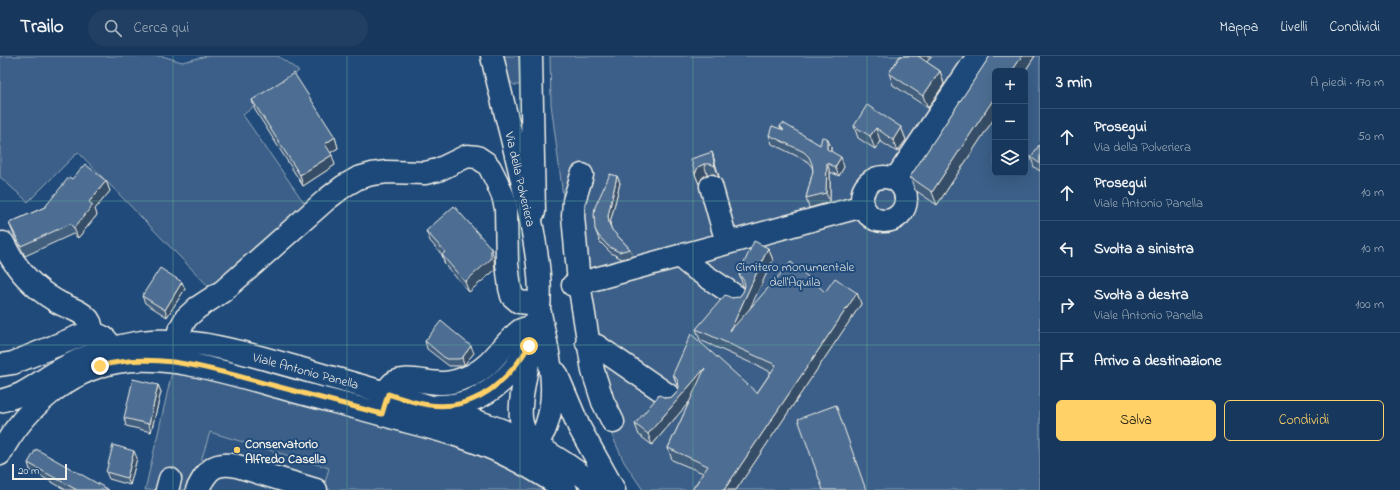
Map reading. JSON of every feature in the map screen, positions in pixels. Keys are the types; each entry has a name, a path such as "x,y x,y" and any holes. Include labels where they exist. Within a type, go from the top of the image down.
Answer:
{"main road":[{"name":"Via della Polveriera","path":"492,56 525,190 534,236 539,273 539,304 523,393 521,415 523,428 529,442 542,464 562,488"},
{"path":"531,56 534,236"},
{"path":"895,180 978,56"},
{"path":"498,83 506,93 518,97 525,94 531,84"},
{"path":"531,84 516,117 512,138 516,141 519,142 527,138 530,133 533,114"},
{"path":"176,352 180,328 191,313 223,291 327,199 344,186 358,178 380,172 425,173 438,170 467,156 477,157 486,163 498,182 503,196 506,212 507,264 512,296 519,302 539,304"},
{"path":"582,175 574,201 573,216 576,284 595,380 603,402 613,422"},
{"path":"888,177 895,180 903,188 906,199 903,210 898,216 889,220 878,220 868,215 863,206 861,199 863,192 868,183 874,179 888,177"},
{"path":"711,186 727,243"},
{"path":"576,284 863,206"},
{"path":"3,243 28,280 40,291 57,302 86,316 91,324 92,334"},
{"path":"682,255 685,261 691,266 737,297"},
{"name":"Via della Polveriera","path":"529,442 536,440 542,435 550,414 553,390 539,304"},
{"path":"382,414 391,385 397,380 444,383 453,382 470,376 485,367 521,330 529,327 535,329"},
{"name":"Via della Polveriera","path":"423,404 438,406 460,404 486,393 506,377 516,366 529,346 535,329"},
{"path":"0,366 13,364 82,335 92,334 104,337 107,340 114,356"},
{"path":"587,343 597,346 671,397"},
{"name":"Viale Antonio Panella","path":"0,401 22,394 51,375 74,363 114,356 145,359 176,352 215,347 238,352 388,394 480,422 529,442 569,466 601,490"},
{"name":"Viale Antonio Panella","path":"176,352 224,373 382,414 465,438 506,454 537,471 562,488"},
{"name":"Viale Antonio Panella","path":"0,453 8,439 21,422 54,391 114,356"},
{"name":"Via della Polveriera","path":"549,358 579,427 614,490"},
{"path":"0,438 0,453"},
{"path":"465,438 500,443 529,442"},
{"path":"196,490 209,470 216,466 225,464 237,466 316,490"}],"shaded area":[{"name":"Conservatorio Alfredo Casella","path":"210,432 329,468 323,490 187,490 196,477"}],"green space":[{"path":"0,56 162,56 182,62 207,56 278,56 299,71 243,115 307,207 213,291 78,152 28,202 0,177"},
{"path":"504,56 522,56 521,83 519,85 514,85 509,80"},
{"name":"Cimitero monumentale dell'Aquila","path":"550,56 1040,56 1040,490 643,490 624,462 587,380 551,104"},
{"path":"172,372 203,377 436,440 491,458 551,490 323,490 329,468 210,432 196,477 187,490 145,490"}],"building":[{"path":"900,56 918,56 940,71 923,96 889,73"},
{"path":"990,56 1022,56 1014,68 992,68 992,102 932,192 910,177"},
{"path":"294,73 335,137 325,144 332,155 300,175 252,100"},
{"path":"867,105 901,127 893,140 876,128 870,136 854,126"},
{"path":"783,123 820,145 822,137 827,138 827,149 841,157 835,167 827,163 826,193 806,198 813,171 809,157 804,152 769,135 772,126 784,130 780,126"},
{"path":"1040,144 1040,164 1031,157"},
{"path":"712,152 715,166 704,164 698,167 695,174 691,159"},
{"path":"85,164 106,181 89,202 93,205 74,228 70,224 21,246 9,223 45,207 69,177 72,179"},
{"path":"610,174 617,176 608,216 609,223 612,230 630,249 619,252 608,246 598,235 595,229 595,207"},
{"path":"454,206 491,248 491,259 465,282 442,255 445,252 426,231"},
{"path":"754,241 768,248 730,331 791,262 825,292 835,278 857,293 724,490 692,490 708,466 668,448 705,368 648,434 635,424 659,395 666,398 673,397 677,392 679,387 678,381 673,374 691,334 757,393 776,365 696,329 725,295 732,298 739,297 743,292 745,286 744,281 739,274"},
{"path":"160,268 182,282 165,310 142,296"},
{"path":"441,321 471,346 462,358 446,359 425,341"},
{"path":"133,379 158,385 149,424 124,418"},
{"path":"836,405 866,490 823,490 798,419"},
{"path":"113,445 134,451 127,478 106,472"},
{"path":"36,449 109,490 77,490 28,463"}],"place":[{"name":"Conservatorio Alfredo Casella","path":"237,450"}],"route":[{"path":"100,366 137,359 171,361 235,375 382,414 388,394 423,404 438,406 460,404 475,399 486,393 506,377 516,366 529,346"}]}
